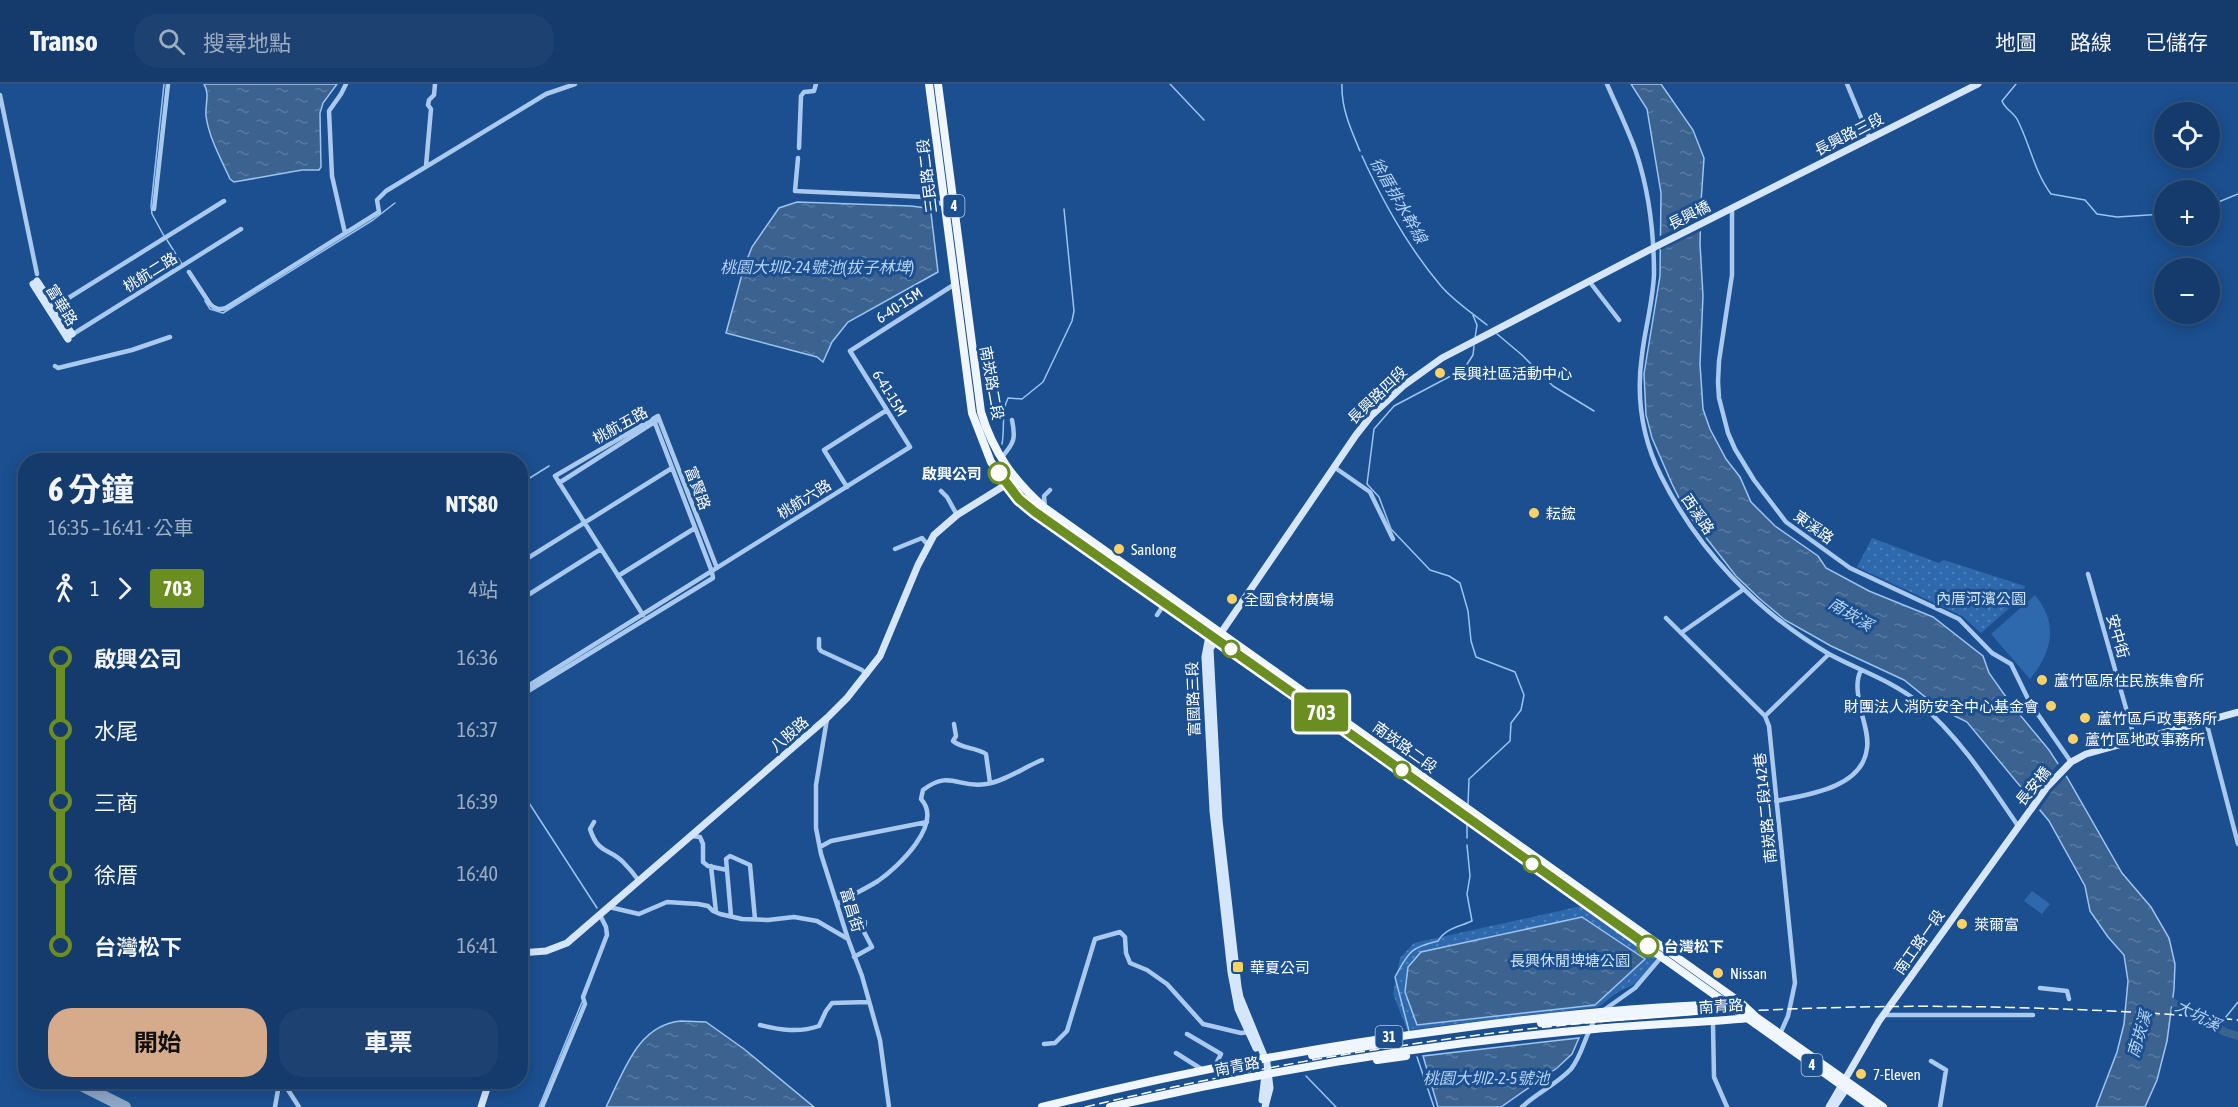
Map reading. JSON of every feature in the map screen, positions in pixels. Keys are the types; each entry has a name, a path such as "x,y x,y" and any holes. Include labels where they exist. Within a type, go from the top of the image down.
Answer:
{"main road":[{"name":"三民路二段","path":"929,84 944,205 970,327"},
{"name":"三民路二段","path":"938,84 959,282 961,336"},
{"name":"南崁路二段","path":"970,327 981,412 992,442 1001,460 1015,479 1045,508 1216,635 1664,953 1743,1005 1755,1020 1845,1085 1883,1107"},
{"name":"南崁路二段","path":"961,336 972,413 992,462 1019,499 1165,603 1216,635"},
{"name":"南崁路二段","path":"1664,953 1731,1006 1780,1034 1872,1107"},
{"name":"南青路","path":"1060,1107 1118,1092 1264,1061 1284,1060 1390,1042 1597,1015 1743,1005"},
{"name":"31","path":"1042,1107 1203,1070 1264,1061 1373,1039 1497,1023 1597,1015"},
{"name":"南青路","path":"1110,1107 1370,1056 1509,1038 1755,1020"},
{"name":"31","path":"1131,1107 1268,1077 1392,1058 1587,1032 1713,1025 1755,1020"},
{"name":"南青路","path":"1497,1023 1519,1025"},
{"name":"南青路","path":"1495,1045 1509,1038"},
{"name":"南青路","path":"1284,1060 1305,1051"},
{"name":"南青路","path":"1370,1056 1392,1058"},
{"name":"南青路","path":"1094,1094 1118,1092"}],"street":[{"path":"154,209 168,84"},
{"path":"345,233 332,176 329,111 346,84"},
{"path":"426,166 431,108 428,105 434,95 435,84"},
{"path":"189,272 210,304 221,310 379,212 377,206 380,195 546,94 575,84"},
{"path":"799,148 801,96 804,92 814,91 816,84"},
{"name":"西溪路","path":"1607,84 1637,154 1649,203 1656,246 1651,303 1639,376 1642,423 1660,474 1680,512 1713,557 1776,620 1829,654 1906,693 1931,714 1963,748 2020,825"},
{"path":"1847,84 1870,139"},
{"name":"長興路三段","path":"1732,209 1978,84"},
{"path":"0,95 36,280"},
{"path":"798,158 795,191 925,197 944,205"},
{"path":"54,307 224,201"},
{"name":"長興橋","path":"1656,246 1732,209"},
{"name":"東溪路","path":"1732,209 1731,275 1719,361 1719,398 1728,433 1745,465 1786,522 1850,568 1959,619 1992,653 2011,664 2030,703 2069,764"},
{"name":"桃航二路","path":"68,336 241,229"},
{"name":"長興路四段","path":"1216,635 1371,416 1403,386 1427,368 1656,246"},
{"name":"富華路","path":"36,280 54,307 68,336"},
{"name":"富華路","path":"36,280 68,336"},
{"path":"1589,281 1619,320"},
{"name":"6-40-15M","path":"850,351 959,282"},
{"path":"55,366 58,368 122,352 170,337"},
{"name":"6-41-15M","path":"850,351 910,447"},
{"path":"847,487 824,450 887,410"},
{"name":"桃航五路","path":"658,416 655,423 560,483 555,476 658,416"},
{"name":"富賢路","path":"658,416 717,568"},
{"path":"1001,460 1013,442 1015,433 1012,420"},
{"name":"富賢路","path":"655,423 712,572"},
{"name":"桃航六路","path":"528,686 910,447"},
{"path":"1333,467 1370,492 1393,539"},
{"path":"528,558 672,468"},
{"name":"八股路","path":"528,952 561,947 573,938 827,718 867,675 880,656 927,544 941,527 957,515 1015,479"},
{"path":"560,483 643,615"},
{"path":"1045,508 1044,496 1050,490"},
{"path":"941,491 947,496 957,515"},
{"path":"618,576 695,528"},
{"path":"895,549 921,538 927,544"},
{"path":"528,595 601,549"},
{"name":"桃航六路","path":"528,691 713,578 712,572"},
{"name":"安中街","path":"2088,573 2135,740"},
{"path":"1682,633 1744,589"},
{"path":"1157,615 1165,603"},
{"path":"1666,618 1765,716 1829,654"},
{"name":"富國路三段","path":"1216,635 1208,641 1205,657 1210,768 1231,947 1240,997 1268,1077 1265,1107"},
{"path":"819,639 821,651 862,670 867,675"},
{"path":"1776,801 1803,796 1843,783 1851,778 1864,759 1867,738 1858,690 1858,676 1861,670"},
{"path":"2069,764 2086,754 2238,712"},
{"name":"南崁路二段142巷","path":"1765,716 1769,726 1795,983 1788,1016 1780,1034"},
{"name":"富昌街","path":"827,718 816,785 815,818 820,847 848,939 862,976 882,1048 889,1107"},
{"path":"2206,721 2238,844"},
{"path":"954,724 956,736 953,741 958,745 973,747 986,754 990,783"},
{"path":"837,904 876,882 900,862 918,840 927,822 927,806 921,798 923,790 930,784 950,779 975,785 990,783 1042,760"},
{"name":"長安橋","path":"2020,825 2047,787 2069,764"},
{"path":"594,822 590,830 594,840 604,851 623,862 639,881"},
{"path":"820,847 831,841 927,822"},
{"name":"南工路一段","path":"1845,1085 1884,1015 2020,825"},
{"path":"691,836 700,837 703,844 703,862 727,870"},
{"path":"731,916 727,857 750,865 754,919"},
{"path":"711,866 716,912"},
{"path":"609,907 639,914 667,902 708,906 716,912 754,919 794,917 817,921 848,939"},
{"path":"542,1107 585,1004 583,996 607,935 600,915"},
{"path":"854,957 872,947 864,932 865,922"},
{"path":"1044,1044 1055,1043 1067,1031 1095,939 1120,932 1125,937 1126,952 1130,963 1147,970 1167,984 1203,1024 1241,1033 1252,1031"},
{"path":"1522,1107 1570,1070 1578,1059 1587,1032 1597,1015 1635,988 1664,953"},
{"path":"2040,988 2067,991 2069,999"},
{"path":"759,1025 785,1030 807,1030 819,1026 832,1003 868,1002"},
{"path":"1884,1015 2033,1016"},
{"path":"1713,1025 1714,1077 1727,1107"},
{"path":"1187,1034 1221,1054 1214,1068"},
{"path":"1176,1053 1203,1070"},
{"path":"1931,1061 1946,1070 1940,1107"},
{"name":"富國路三段","path":"1260,1107 1268,1077"},
{"path":"1829,1107 1845,1085"},
{"path":"1834,1107 1845,1085"},
{"path":"275,1107 279,1089"},
{"path":"288,1089 299,1107"},
{"path":"481,1107 487,1089"}],"green space":[{"name":"內厝河濱公園","path":"1872,538 1939,563 1944,560 2025,586 2022,597 1981,633 1962,616 1857,567"},
{"path":"2035,595 2047,617 2050,638 2043,659 2030,679 1991,634"},
{"path":"2032,891 2050,904 2042,914 2024,901"},
{"name":"桃園大圳2-2-5號池","path":"1586,905 1657,957 1643,980 1618,992 1598,1007 1407,1030 1393,994 1400,958 1414,943"}],"water":[{"path":"204,84 337,84 323,103 320,113 321,167 319,170 302,170 234,182 230,179 210,132 206,116 207,96"},
{"name":"南崁溪","path":"1631,84 1661,84 1693,130 1704,158 1700,244 1703,296 1700,364 1703,409 1710,429 1726,459 1740,477 1751,502 1775,526 1818,556 1826,568 1869,591 1933,617 1983,656 1989,673 2049,750 2122,873 2151,907 2169,938 2175,964 2167,1041 2157,1080 2145,1107 2096,1107 2117,1052 2124,1024 2128,981 2124,955 2090,911 2085,886 2049,821 1967,722 1939,708 1904,680 1831,646 1785,620 1736,576 1684,508 1652,438 1646,415 1644,374 1660,276 1661,193 1647,109"},
{"name":"桃園大圳2-24號池(拔子林埤)","path":"797,202 911,206 926,208 931,213 938,272 848,322 832,342 823,362 817,357 726,333 744,267 752,247 779,208"},
{"name":"桃園大圳2-2-5號池","path":"1582,917 1645,959 1595,1005 1417,1025 1405,992 1408,967 1421,952"},
{"path":"681,1021 706,1022 744,1049 814,1107 606,1107 626,1065 643,1041 653,1031 666,1024"},
{"name":"桃園大圳2-2-5號池","path":"1579,1038 1572,1054 1557,1068 1501,1107 1438,1107 1423,1056"}],"pier":[{"path":"1703,215 1703,230 1661,250 1658,237"},
{"path":"2060,762 2068,774 2052,791 2038,812 2029,801"}],"waterway":[{"path":"164,84 151,206 152,214 164,236"},
{"path":"1170,84 1204,120"},
{"name":"徐厝排水幹線","path":"1342,84 1345,110 1360,151"},
{"path":"2016,84 2002,101 2017,119 2040,176 2051,194 2085,200 2097,214 2117,217 2154,215"},
{"name":"徐厝排水幹線","path":"1362,156 1397,224 1429,271 1452,297 1487,325"},
{"path":"2220,201 2238,194"},
{"path":"205,301 210,309 223,313 373,220 395,203"},
{"path":"1002,444 1008,398 1022,399 1043,382 1072,321 1074,311 1064,209"},
{"path":"167,240 182,264"},
{"name":"徐厝排水幹線","path":"1472,313 1477,325 1475,338"},
{"path":"1497,334 1553,386 1594,411"},
{"name":"徐厝排水幹線","path":"1468,804 1469,779 1510,741 1511,723 1521,710 1524,695 1515,672 1476,657 1471,641 1468,611 1460,583 1449,576 1430,570 1391,529 1379,497 1367,484 1374,429 1394,406 1464,369 1473,355 1474,346"},
{"path":"528,479 549,466"},
{"path":"528,801 597,908"},
{"name":"徐厝排水幹線","path":"1467,824 1467,838"},
{"name":"徐厝排水幹線","path":"1409,1031 1395,977 1407,956 1415,949 1438,941 1449,931 1472,921 1467,894 1470,876 1467,845"},
{"name":"大坑溪","path":"2165,998 2225,1032 2238,1036"},
{"path":"539,1107 582,1002"},
{"path":"2217,1028 2238,1002"},
{"name":"徐厝排水幹線","path":"1417,1057 1434,1107"},
{"path":"1306,1076 1336,1107"}],"taxiway":[{"path":"89,1089 125,1107"}],"railway":[{"path":"1085,1107 1197,1082 1309,1061 1536,1028 1650,1017 1764,1010 1993,1007 2116,1011 2238,1020"}],"bus line":[{"name":"703","path":"999,473 1019,499 1035,512 1194,622 1648,946"}],"place":[{"name":"長興社區活動中心","path":"1440,373"},
{"name":"啟興公司","path":"999,473"},
{"name":"耘鋐","path":"1534,513"},
{"name":"Sanlong","path":"1119,549"},
{"name":"全國食材廣場","path":"1232,599"},
{"name":"蘆竹區原住民族集會所","path":"2042,680"},
{"name":"財團法人消防安全中心基金會","path":"2051,706"},
{"name":"蘆竹區戶政事務所","path":"2085,718"},
{"name":"蘆竹區地政事務所","path":"2073,739"},
{"name":"萊爾富","path":"1962,924"},
{"name":"台灣松下","path":"1648,946"},
{"name":"華夏公司","path":"1238,967"},
{"name":"Nissan","path":"1718,973"},
{"name":"7-Eleven","path":"1861,1074"}],"park label":[{"name":"長興休閒埤塘公園","path":"1570,960"}]}
